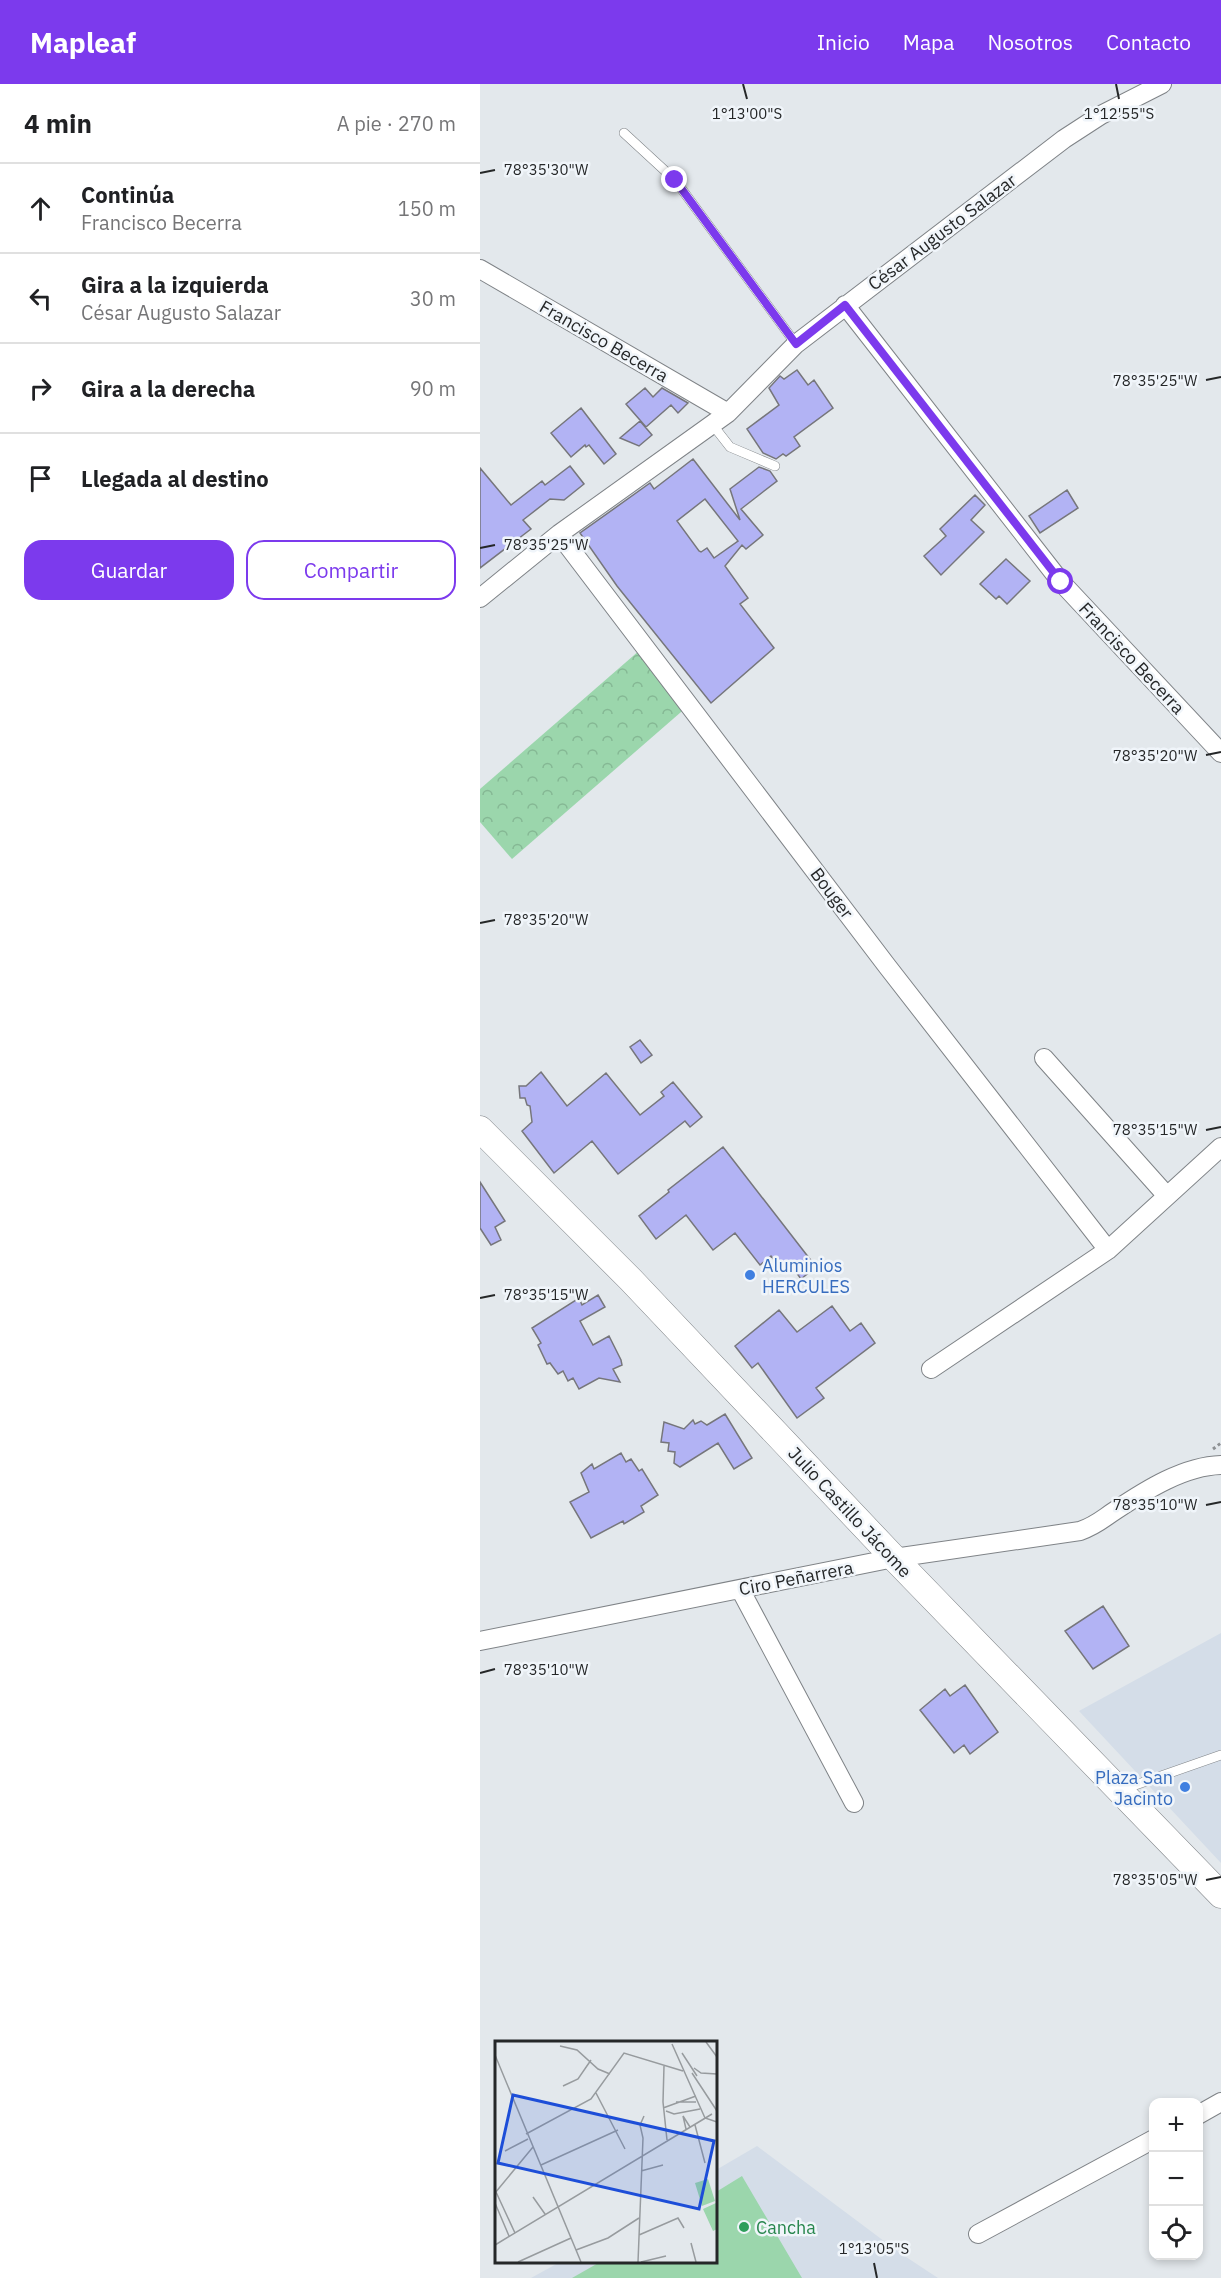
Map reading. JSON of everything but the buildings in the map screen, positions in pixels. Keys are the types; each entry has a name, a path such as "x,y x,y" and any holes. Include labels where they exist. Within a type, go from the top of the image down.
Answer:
{"main road":[{"name":"Julio Castillo Jácome","path":"480,1129 631,1280 894,1558 1221,1895"}],"street":[{"name":"César Augusto Salazar","path":"480,598 560,534 728,413 796,344 1064,139 1101,115 1162,84"},
{"name":"Francisco Becerra","path":"480,269 728,413"},
{"name":"Francisco Becerra","path":"845,305 1061,582 1221,753"},
{"name":"Bouger","path":"560,534 887,966 1108,1250"},
{"path":"1044,1058 1167,1196"},
{"path":"931,1369 1108,1250 1221,1147"},
{"name":"Ciro Peñarrera","path":"480,1641 894,1558 1080,1531 1099,1524 1115,1510 1170,1478 1214,1465"},
{"path":"740,1589 854,1803"},
{"path":"1203,2112 1221,2102"},
{"path":"978,2234 1149,2142"}],"lane":[{"path":"624,134 675,180 796,344"},
{"path":"712,424 730,447 775,466"},
{"path":"1120,1790 1221,1755"}],"shaded area":[{"name":"Plaza San Jacinto","path":"1221,1633 1221,1863 1079,1711"},
{"path":"757,2146 900,2253 938,2278 531,2278 558,2263 717,2263 717,2169"}],"green space":[{"path":"648,643 696,699 512,859 480,822 480,789"},
{"name":"Cancha","path":"742,2176 802,2278 572,2278 598,2263 717,2263 717,2191"}],"place":[{"name":"Aluminios HERCULES","path":"750,1275"},
{"name":"Plaza San Jacinto","path":"1185,1787"},
{"name":"Cancha","path":"744,2227"}],"route":[{"path":"675,180 796,344 845,305 1061,582"}]}
